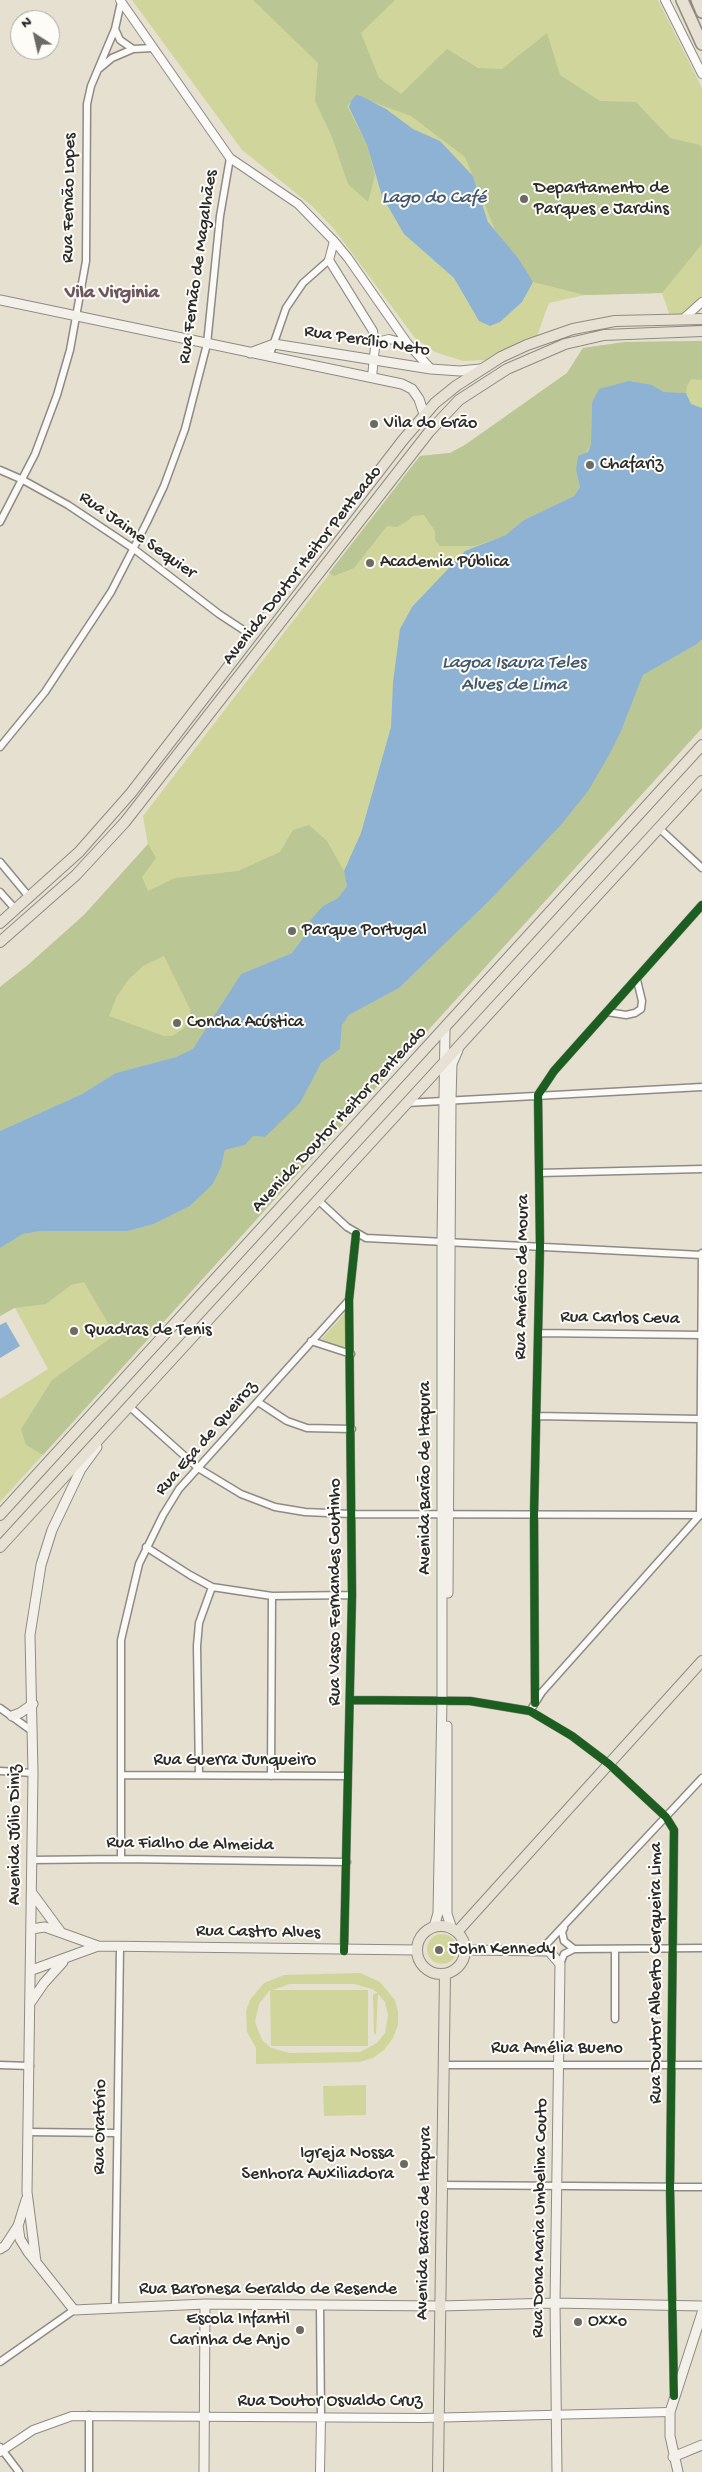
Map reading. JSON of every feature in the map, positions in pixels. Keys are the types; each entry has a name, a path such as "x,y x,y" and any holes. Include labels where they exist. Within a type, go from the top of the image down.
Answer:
{"highway":[{"path":"682,0 702,44"},
{"path":"696,0 702,12"}],"main road":[{"name":"Rua Percílio Neto","path":"0,300 402,384 412,389 419,398 424,414"},
{"name":"Avenida Doutor Heitor Penteado","path":"0,924 79,852 131,792 424,414 456,386 480,369 527,345 589,325 615,322 702,319"},
{"name":"Avenida Doutor Heitor Penteado","path":"0,942 76,875 125,822 444,414 488,380 531,357 565,344 604,335 702,331"},
{"name":"Rua Percílio Neto","path":"274,344 430,369 460,371 480,369"},
{"path":"250,353 274,344"},
{"path":"527,345 532,353 531,357"},
{"path":"351,507 353,514 364,515"},
{"name":"Avenida Doutor Heitor Penteado","path":"0,1516 702,745"},
{"name":"Avenida Doutor Heitor Penteado","path":"0,1547 702,781"},
{"name":"Avenida Barão de Itapura","path":"446,1028 448,1100 444,1700 447,1914 455,1931 462,1938 465,1950"},
{"name":"Avenida Barão de Itapura","path":"448,1100 452,1064 455,1055 466,1039"},
{"name":"Avenida Júlio Diniz","path":"36,2262 27,2192 32,1970 33,1704 30,1636 41,1565 61,1507 81,1469 112,1426"},
{"path":"49,1493 58,1488 62,1490 64,1494 61,1507"},
{"path":"560,1964 553,1954 540,1951 465,1950 459,1966 445,1974 431,1972 425,1968 418,1957 417,1950 422,1936 434,1927 441,1926 455,1931 702,1661"},
{"name":"Avenida Barão de Itapura","path":"434,1927 438,1913 444,1700"},
{"path":"12,1716 33,1704"},
{"path":"32,1893 61,1933"},
{"name":"Rua Castro Alves","path":"31,1929 45,1927 98,1946 344,1951 417,1950"},
{"name":"Rua Castro Alves","path":"32,1970 98,1946"},
{"path":"31,2003 44,1983 71,1955"},
{"name":"Rua Dona Maria Umbelina Couto","path":"557,2472 555,2303 560,1964"},
{"name":"Avenida Barão de Itapura","path":"438,2472 445,1974"},
{"path":"3,2247 18,2226 27,2192"},
{"path":"18,2226 20,2240 65,2301 74,2310"},
{"path":"3,2247 18,2246 28,2252"},
{"name":"Rua Baronesa Geraldo de Resende","path":"74,2310 205,2304 440,2306 555,2303 702,2306"},
{"path":"204,2472 205,2304"},
{"path":"678,2472 673,2457 668,2425 674,2396 700,2325 702,2313"},
{"path":"673,2457 702,2445"}],"street":[{"path":"665,0 702,74"},
{"path":"121,1 230,158 298,204 334,241 408,344 430,369"},
{"name":"Rua Fernão Lopes","path":"0,522 23,480 56,395 70,350 86,261 87,104 91,86 115,29 121,1"},
{"path":"115,29 120,40 133,49"},
{"path":"98,70 112,58 133,49 153,48"},
{"name":"Rua Fernão de Magalhães","path":"0,747 45,692 111,592 164,486 185,429 207,344 220,216 230,158"},
{"path":"269,357 286,308 303,284 329,260 334,241"},
{"path":"329,260 373,331 375,347 372,377"},
{"path":"682,320 702,302"},
{"path":"375,347 381,341 389,339 408,344"},
{"name":"Rua Jaime Sequier","path":"0,470 23,480 68,505 134,549 218,614 251,635"},
{"path":"659,828 702,868"},
{"path":"0,862 30,898"},
{"path":"0,892 16,910"},
{"path":"538,1095 554,1071 700,908"},
{"path":"607,1012 626,1015 641,1009 642,1001 637,980"},
{"path":"406,1103 702,1087"},
{"name":"Rua Américo de Moura","path":"535,1704 534,1514 540,1246 538,1095"},
{"path":"539,1173 702,1169"},
{"path":"319,1201 356,1234 366,1238 702,1255 701,1515 542,1692 530,1711"},
{"name":"Rua Vasco Fernandes Coutinho","path":"344,1951 352,1595 352,1429 349,1300 356,1234"},
{"name":"Rua Eça de Queiroz","path":"121,1859 121,1640 134,1581 146,1547 179,1490 349,1300"},
{"name":"Rua Carlos Ceva","path":"538,1333 701,1335"},
{"path":"311,1341 351,1354"},
{"path":"258,1402 287,1422 307,1428 352,1429"},
{"path":"130,1407 198,1468 241,1494 275,1507 305,1512 351,1514 701,1515"},
{"path":"536,1416 700,1419"},
{"path":"146,1547 190,1576 212,1587 272,1596 352,1595"},
{"path":"199,1775 197,1646 200,1623 212,1587"},
{"path":"271,1776 272,1596"},
{"name":"Rua Doutor Alberto Cerqueira Lima","path":"350,1700 444,1700 502,1705 530,1711 572,1736 609,1764 666,1817 674,1830 670,2187 674,2396"},
{"path":"0,1708 32,1731"},
{"path":"0,1771 33,1773"},
{"name":"Rua Guerra Junqueiro","path":"121,1775 348,1776"},
{"path":"540,1951 702,1778"},
{"name":"Rua Fialho de Almeida","path":"32,1860 121,1859 347,1862"},
{"path":"564,1927 562,1932 564,1941 574,1949"},
{"name":"Rua Oratório","path":"115,2307 115,2133 120,1947"},
{"path":"560,1964 564,1954 574,1949 702,1948"},
{"path":"615,1949 615,2019"},
{"name":"Rua Amélia Bueno","path":"443,2064 702,2065"},
{"path":"0,2065 30,2066"},
{"path":"28,2132 115,2133"},
{"path":"441,2185 702,2187"},
{"path":"320,2305 320,2472"},
{"path":"0,2362 74,2310"},
{"name":"Rua Doutor Osvaldo Cruz","path":"1,2450 33,2430 56,2420 72,2416 89,2415 439,2418 670,2412"},
{"path":"88,2472 89,2415"},
{"path":"1,2450 19,2472"}],"green space":[{"name":"Lago do Café","path":"132,0 658,0 702,88 702,298 682,316 670,316 662,293 585,295 549,303 537,336 485,360 463,361 435,352 415,338 334,229 312,206 242,150"},
{"path":"253,0 395,0 361,33 379,78 401,94 447,49 478,68 502,69 547,33 560,75 600,101 636,102 670,138 700,145 702,149 702,244 662,293 585,295 533,282 495,230 465,157 411,116 356,96 347,106 367,145 375,175 368,202 348,184 332,137 315,101 318,63"},
{"name":"Parque Portugal","path":"702,341 702,728 0,1502 0,1399 48,1369 15,1308 0,1316 0,987 28,965 84,915 148,845 143,816 420,456 450,453 465,445 567,373 583,348 625,342"},
{"path":"702,341 702,380 691,379 686,393 664,392 652,385 592,403 591,444 576,470 580,487 574,496 524,520 507,535 475,546 440,546 435,540 435,531 424,515 413,516 397,527 387,526 354,568 334,576 329,573 420,456 450,453 465,445 567,373 583,348 625,342"},
{"path":"702,639 702,728 43,1455 26,1445 21,1429 52,1380 115,1335 84,1282 71,1285 46,1304 14,1308 0,1316 0,1248 23,1234 41,1231 128,1231 154,1224 190,1206 213,1184 221,1167 225,1150 245,1145 253,1136 265,1137 321,1063 340,1049 342,1025 349,1015 399,988 490,900 560,826 621,731 643,675 697,644"},
{"path":"309,825 327,841 344,871 347,886 338,898 323,906 292,953 241,974 194,1049 176,1057 116,1073 82,1094 0,1131 0,987 28,965 84,915 148,844 156,858 142,877 148,891 175,878 238,871 280,852 293,830","holes":["164,956 190,1009 191,1017 183,1029 172,1036 164,1036 109,1016 117,996 129,979 143,966"]},
{"path":"345,1313 346,1349 319,1342"},
{"path":"442,1934 452,1939 457,1949 452,1959 442,1964 432,1959 427,1949 432,1939"},
{"path":"360,1973 380,1982 395,2000 398,2011 398,2025 393,2038 384,2050 373,2058 360,2062 256,2064 256,2048 247,2032 246,2011 250,2000 264,1983 284,1975","holes":["290,1984 354,1984 372,1989 378,1993 373,1994 374,2034 376,2034 378,1994 385,2002 388,2015 385,2033 377,2043 360,2052 290,2053 271,2048 262,2040 255,2022 259,2004 270,1990 271,2046 368,2046 368,1990 272,1990"]},
{"path":"366,2085 366,2115 324,2116 323,2086"}],"water":[{"name":"Lago do Café","path":"356,95 386,109 413,129 440,141 473,176 488,222 518,258 533,282 522,302 500,322 490,326 479,321 454,278 404,234 382,196 367,145 349,107"},
{"name":"Lagoa Isaura Teles Alves de Lima","path":"629,381 652,385 664,392 686,393 691,404 702,408 702,639 697,644 643,675 621,731 609,755 588,791 560,826 490,900 399,988 349,1015 342,1025 340,1049 321,1063 300,1103 265,1137 253,1136 245,1145 225,1150 221,1167 213,1184 190,1206 154,1224 128,1231 41,1231 23,1234 0,1248 0,1131 82,1094 116,1073 176,1057 193,1049 241,974 292,953 304,936 305,927 323,906 338,898 347,886 344,871 361,833 391,727 393,682 400,629 412,607 465,551 506,535 524,520 574,496 580,487 576,470 578,456 588,452 591,444 592,403 599,389"},
{"path":"6,1322 20,1346 0,1358 0,1325"}],"cycle path":[{"path":"535,1703 534,1514 540,1246 538,1095 554,1071 702,905"},
{"path":"344,1951 352,1595 349,1300 356,1234"},
{"path":"350,1700 470,1701 530,1711 572,1736 609,1764 666,1817 674,1830 670,2187 674,2396"}],"place":[{"name":"Departamento de Parques e Jardins","path":"524,199"},
{"name":"Vila do Grão","path":"374,424"},
{"name":"Chafariz","path":"590,465"},
{"name":"Academia Pública","path":"370,563"},
{"name":"Parque Portugal","path":"292,931"},
{"name":"Concha Acústica","path":"177,1023"},
{"name":"Quadras de Tenis","path":"74,1331"},
{"name":"John Kennedy","path":"439,1950"},
{"name":"Igreja Nossa Senhora Auxiliadora","path":"404,2164"},
{"name":"Oxxo","path":"578,2322"},
{"name":"Escola Infantil Carinha de Anjo","path":"300,2330"}],"district":[{"name":"Vila Virginia","path":"112,294"}]}
